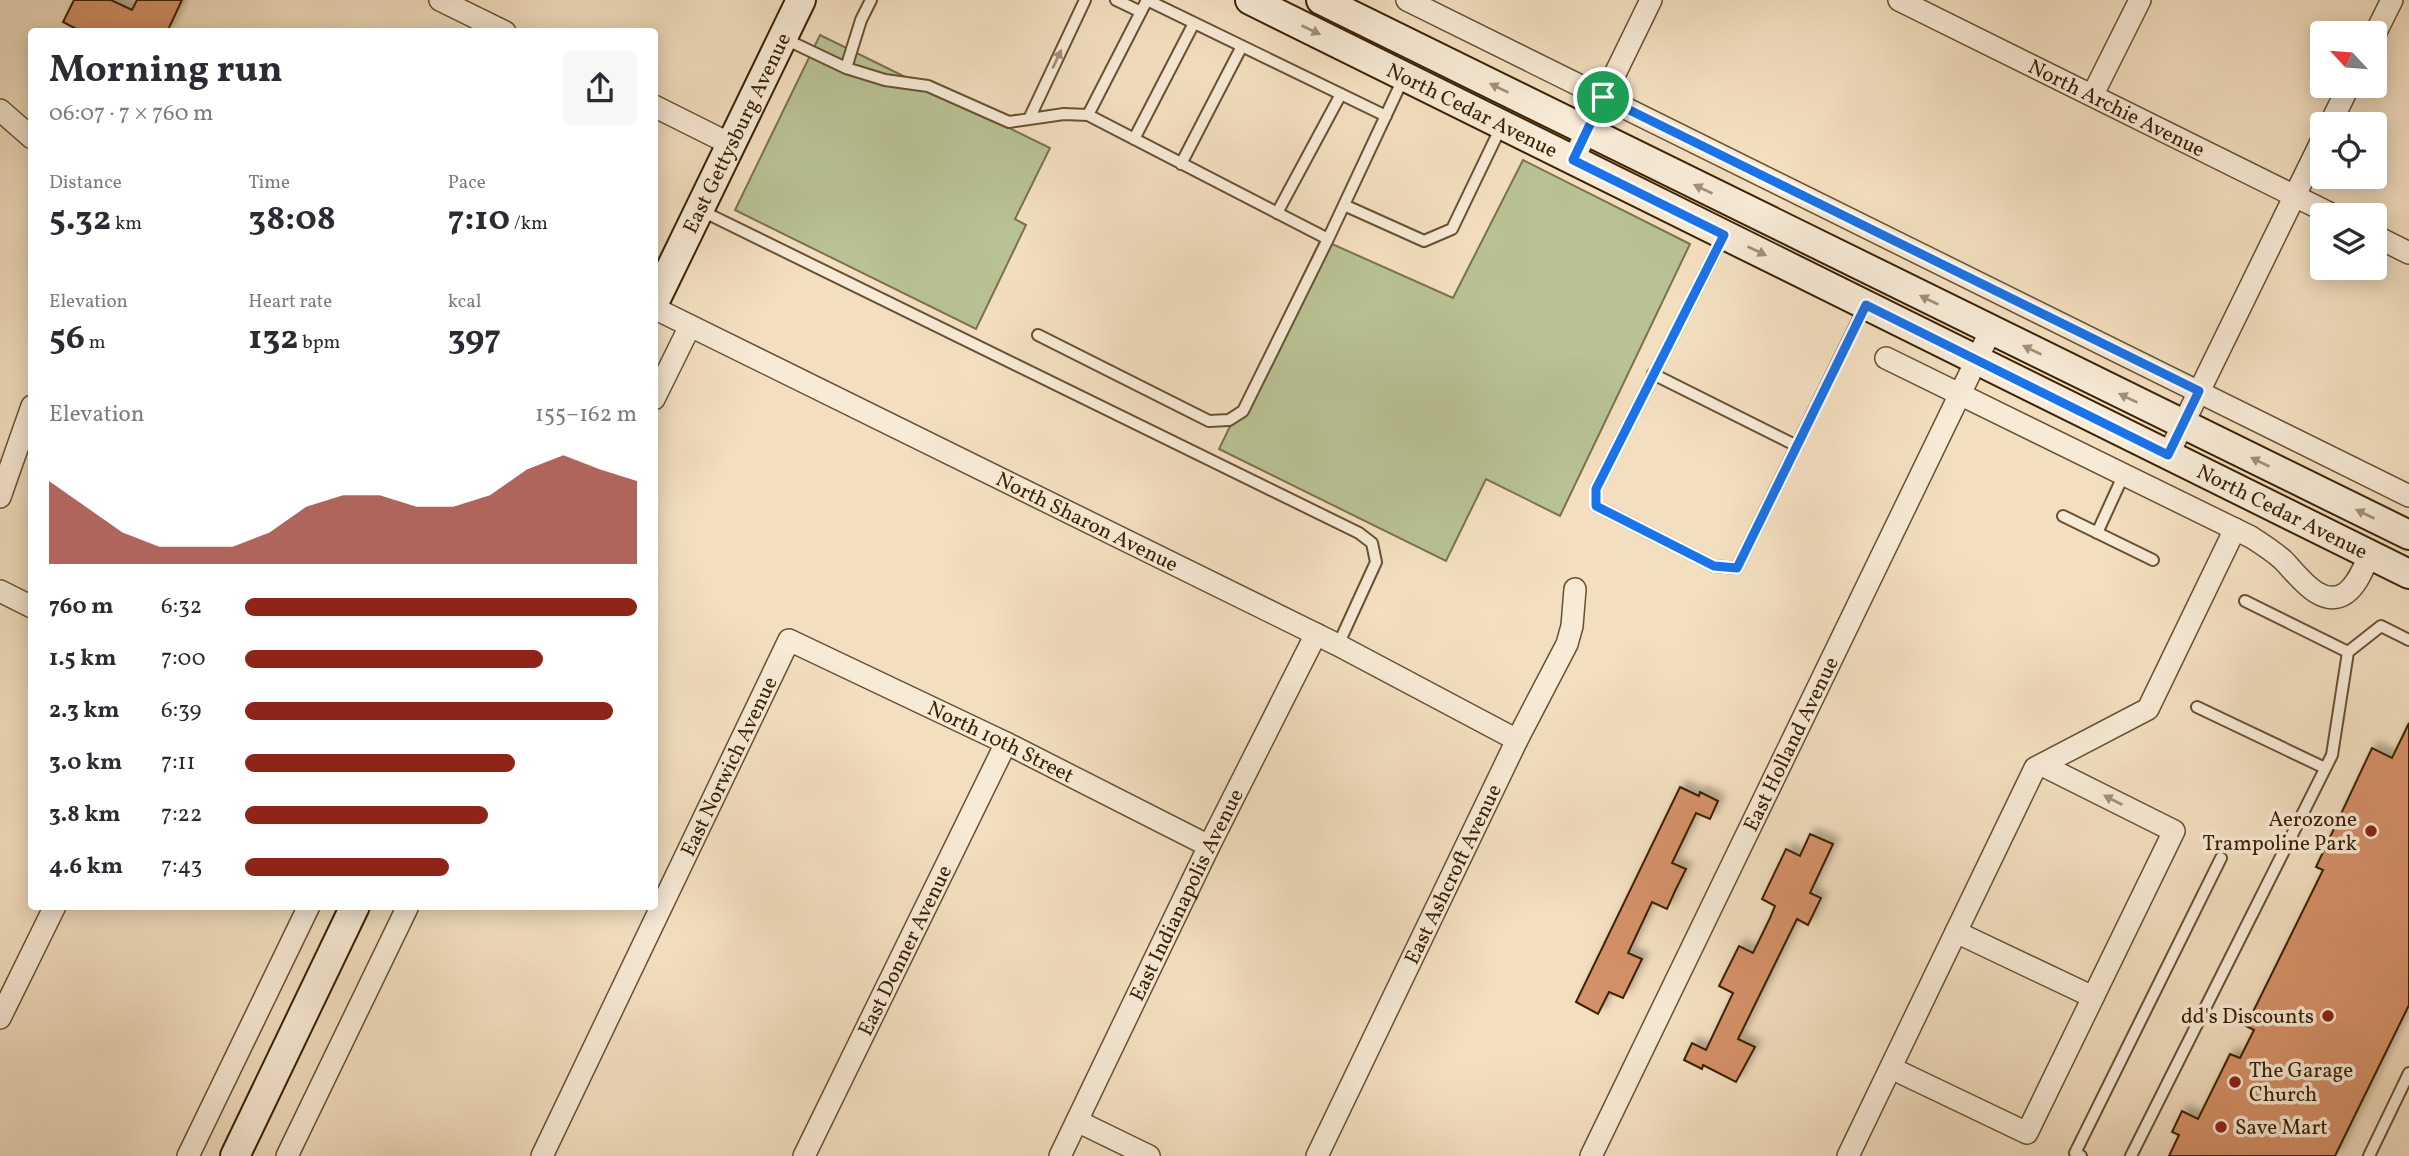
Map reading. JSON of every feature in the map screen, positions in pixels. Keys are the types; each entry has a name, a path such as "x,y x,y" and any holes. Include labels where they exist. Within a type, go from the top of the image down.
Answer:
{"main road":[{"name":"East Gettysburg Avenue","path":"658,295 801,0"},
{"name":"North Cedar Avenue","path":"1250,0 2409,574"},
{"name":"North Cedar Avenue","path":"1321,0 2409,535"},
{"path":"2370,555 2389,546 2409,552"},
{"path":"235,1156 353,910"}],"street":[{"path":"440,0 497,28"},
{"path":"1407,0 2409,496"},
{"path":"1573,160 1651,0"},
{"name":"North Archie Avenue","path":"1899,0 2310,204"},
{"path":"2093,94 2140,0"},
{"path":"2382,21 2392,0"},
{"path":"658,108 732,145"},
{"path":"0,110 28,134"},
{"path":"2168,455 2310,165"},
{"path":"2387,242 2409,253"},
{"name":"North Sharon Avenue","path":"658,310 1338,645 1517,740"},
{"path":"658,392 690,326"},
{"name":"East Holland Avenue","path":"1591,1156 1990,330"},
{"path":"1886,358 2251,537 2323,596 2333,598 2344,594 2355,584 2370,555"},
{"path":"0,497 28,416"},
{"path":"1848,1156 2035,768 2148,709 2235,529"},
{"name":"East Ashcroft Avenue","path":"1317,1156 1517,740 1567,645 1572,626 1575,589"},
{"path":"0,591 28,605"},
{"name":"East Indianapolis Avenue","path":"1060,1156 1209,846 1316,635"},
{"name":"North 10th Street","path":"789,640 1006,743 1209,846"},
{"name":"East Norwich Avenue","path":"659,905 789,640"},
{"name":"East Donner Avenue","path":"804,1156 1006,743"},
{"path":"1891,1068 2027,1133 2174,831 2042,765"},
{"path":"0,1018 53,910"},
{"path":"188,1156 307,910"},
{"path":"287,1156 406,910"},
{"name":"East Norwich Avenue","path":"542,1156 657,910"},
{"path":"1956,932 2093,998"},
{"path":"1077,1121 1149,1156"}],"lane":[{"path":"846,68 861,20 871,0"},
{"path":"1029,119 1085,0"},
{"path":"1116,0 1142,12"},
{"path":"1087,115 1147,0 1385,116"},
{"path":"1134,139 1194,23"},
{"path":"783,37 846,68 885,80 929,86 1009,122 1064,114 1087,115 1328,239"},
{"path":"1181,164 1242,46"},
{"path":"1038,335 1209,421 1229,420 1243,411 1328,239 1404,76"},
{"path":"1277,213 1341,94"},
{"path":"1344,205 1424,241 1452,229 1502,125"},
{"path":"700,210 1359,533 1372,543 1376,562 1338,645"},
{"path":"1724,235 1596,489 1596,506 1714,566 1737,568 1866,305"},
{"path":"1653,374 1797,446"},
{"path":"2097,533 2124,474"},
{"path":"2063,516 2153,560"},
{"path":"2245,601 2348,652"},
{"path":"2131,1156 2332,755 2348,652 2381,626 2409,640"},
{"path":"2197,707 2325,768"},
{"path":"2081,1156 2075,1153 2221,858"},
{"path":"2369,1156 2409,1073"}],"green space":[{"path":"820,35 1050,148 1015,219 1026,225 976,329 735,210"},
{"path":"1523,160 1690,244 1560,516 1486,479 1446,561 1219,449 1321,239 1453,298"}],"building":[{"path":"74,0 111,0 132,10 137,0 182,0 169,28 74,28 63,22"},
{"path":"2409,723 2409,1005 2335,1156 2169,1156 2179,1135 2172,1132 2182,1111 2198,1119 2230,1054 2240,1058 2254,1030 2246,1026 2323,870 2316,867 2372,748 2392,758"},
{"path":"1680,787 1699,796 1700,792 1718,801 1710,819 1696,813 1672,863 1686,869 1667,909 1652,902 1628,953 1642,959 1623,998 1609,992 1598,1014 1576,1002"},
{"path":"1810,834 1833,844 1810,893 1821,898 1808,925 1797,919 1738,1039 1755,1047 1736,1082 1703,1065 1702,1069 1684,1060 1692,1043 1706,1050 1733,993 1719,986 1739,946 1753,953 1775,906 1762,899 1786,849 1800,856"}],"place":[{"name":"Aerozone Trampoline Park","path":"2371,831"},
{"name":"dd's Discounts","path":"2328,1016"},
{"name":"The Garage Church","path":"2235,1082"},
{"name":"Save Mart","path":"2221,1127"}],"route":[{"path":"1603,97 2199,391 2168,455 1866,305 1737,568 1714,566 1596,506 1596,489 1724,235 1573,160 1603,97"}]}
